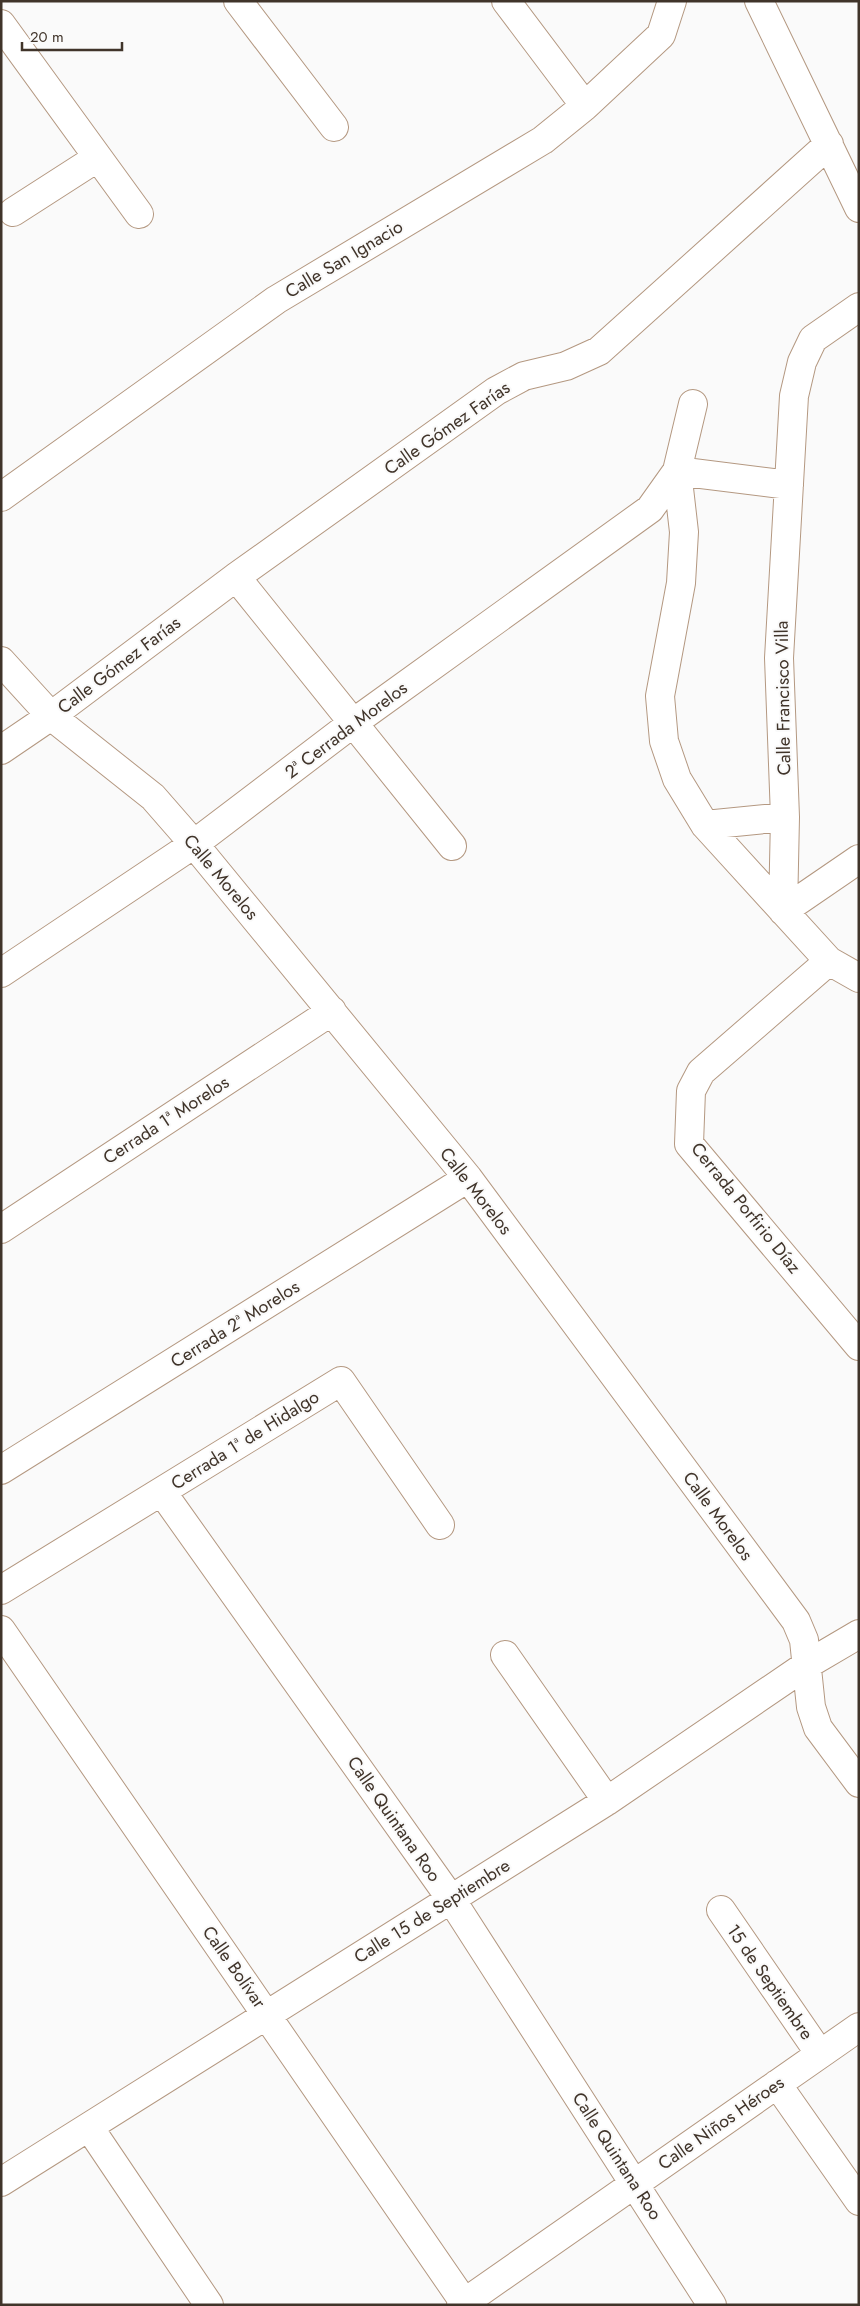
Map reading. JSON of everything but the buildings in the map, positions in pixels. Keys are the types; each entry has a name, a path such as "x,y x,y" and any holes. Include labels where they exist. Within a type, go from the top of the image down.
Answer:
{"street":[{"path":"238,1 334,127"},
{"path":"506,1 585,106"},
{"path":"759,1 859,208"},
{"name":"Calle San Ignacio","path":"1,497 276,300 543,140 585,106 661,35 672,5"},
{"path":"1,24 139,214"},
{"name":"Calle Gómez Farías","path":"1,750 51,716 236,577 496,391 524,376 566,366 599,351 829,144"},
{"path":"13,212 97,158"},
{"name":"Calle Francisco Villa","path":"783,911 785,817 780,658 794,396 802,362 813,339 859,307"},
{"path":"694,404 677,471 684,532 681,582 660,696 664,741 677,779 705,825 829,961 859,978"},
{"path":"677,471 789,485"},
{"name":"2ª Cerrada Morelos","path":"1,973 194,844 353,723 650,509 677,471"},
{"path":"236,577 452,846"},
{"name":"Calle Morelos","path":"1,661 51,716 153,797 194,844 468,1178 796,1621 804,1640 812,1707 818,1728 859,1783"},
{"path":"705,825 785,817"},
{"path":"783,911 859,860"},
{"name":"Cerrada Porfirio Díaz","path":"829,961 700,1072 691,1090 689,1144 859,1346"},
{"name":"Cerrada 1ª Morelos","path":"1,1229 332,1011"},
{"name":"Cerrada 2ª Morelos","path":"1,1470 468,1178"},
{"name":"Cerrada 1ª de Hidalgo","path":"1,1590 341,1381 440,1525"},
{"name":"Calle Quintana Roo","path":"162,1492 451,1899 712,2305"},
{"name":"Calle Bolívar","path":"1,1630 464,2304"},
{"name":"Calle 15 de Septiembre","path":"1,2182 607,1801 808,1664 859,1634"},
{"path":"505,1655 607,1801"},
{"name":"15 de Septiembre","path":"721,1910 820,2054"},
{"name":"Calle Niños Héroes","path":"464,2304 859,2027"},
{"path":"777,2084 859,2201"},
{"path":"89,2127 208,2305"}]}
